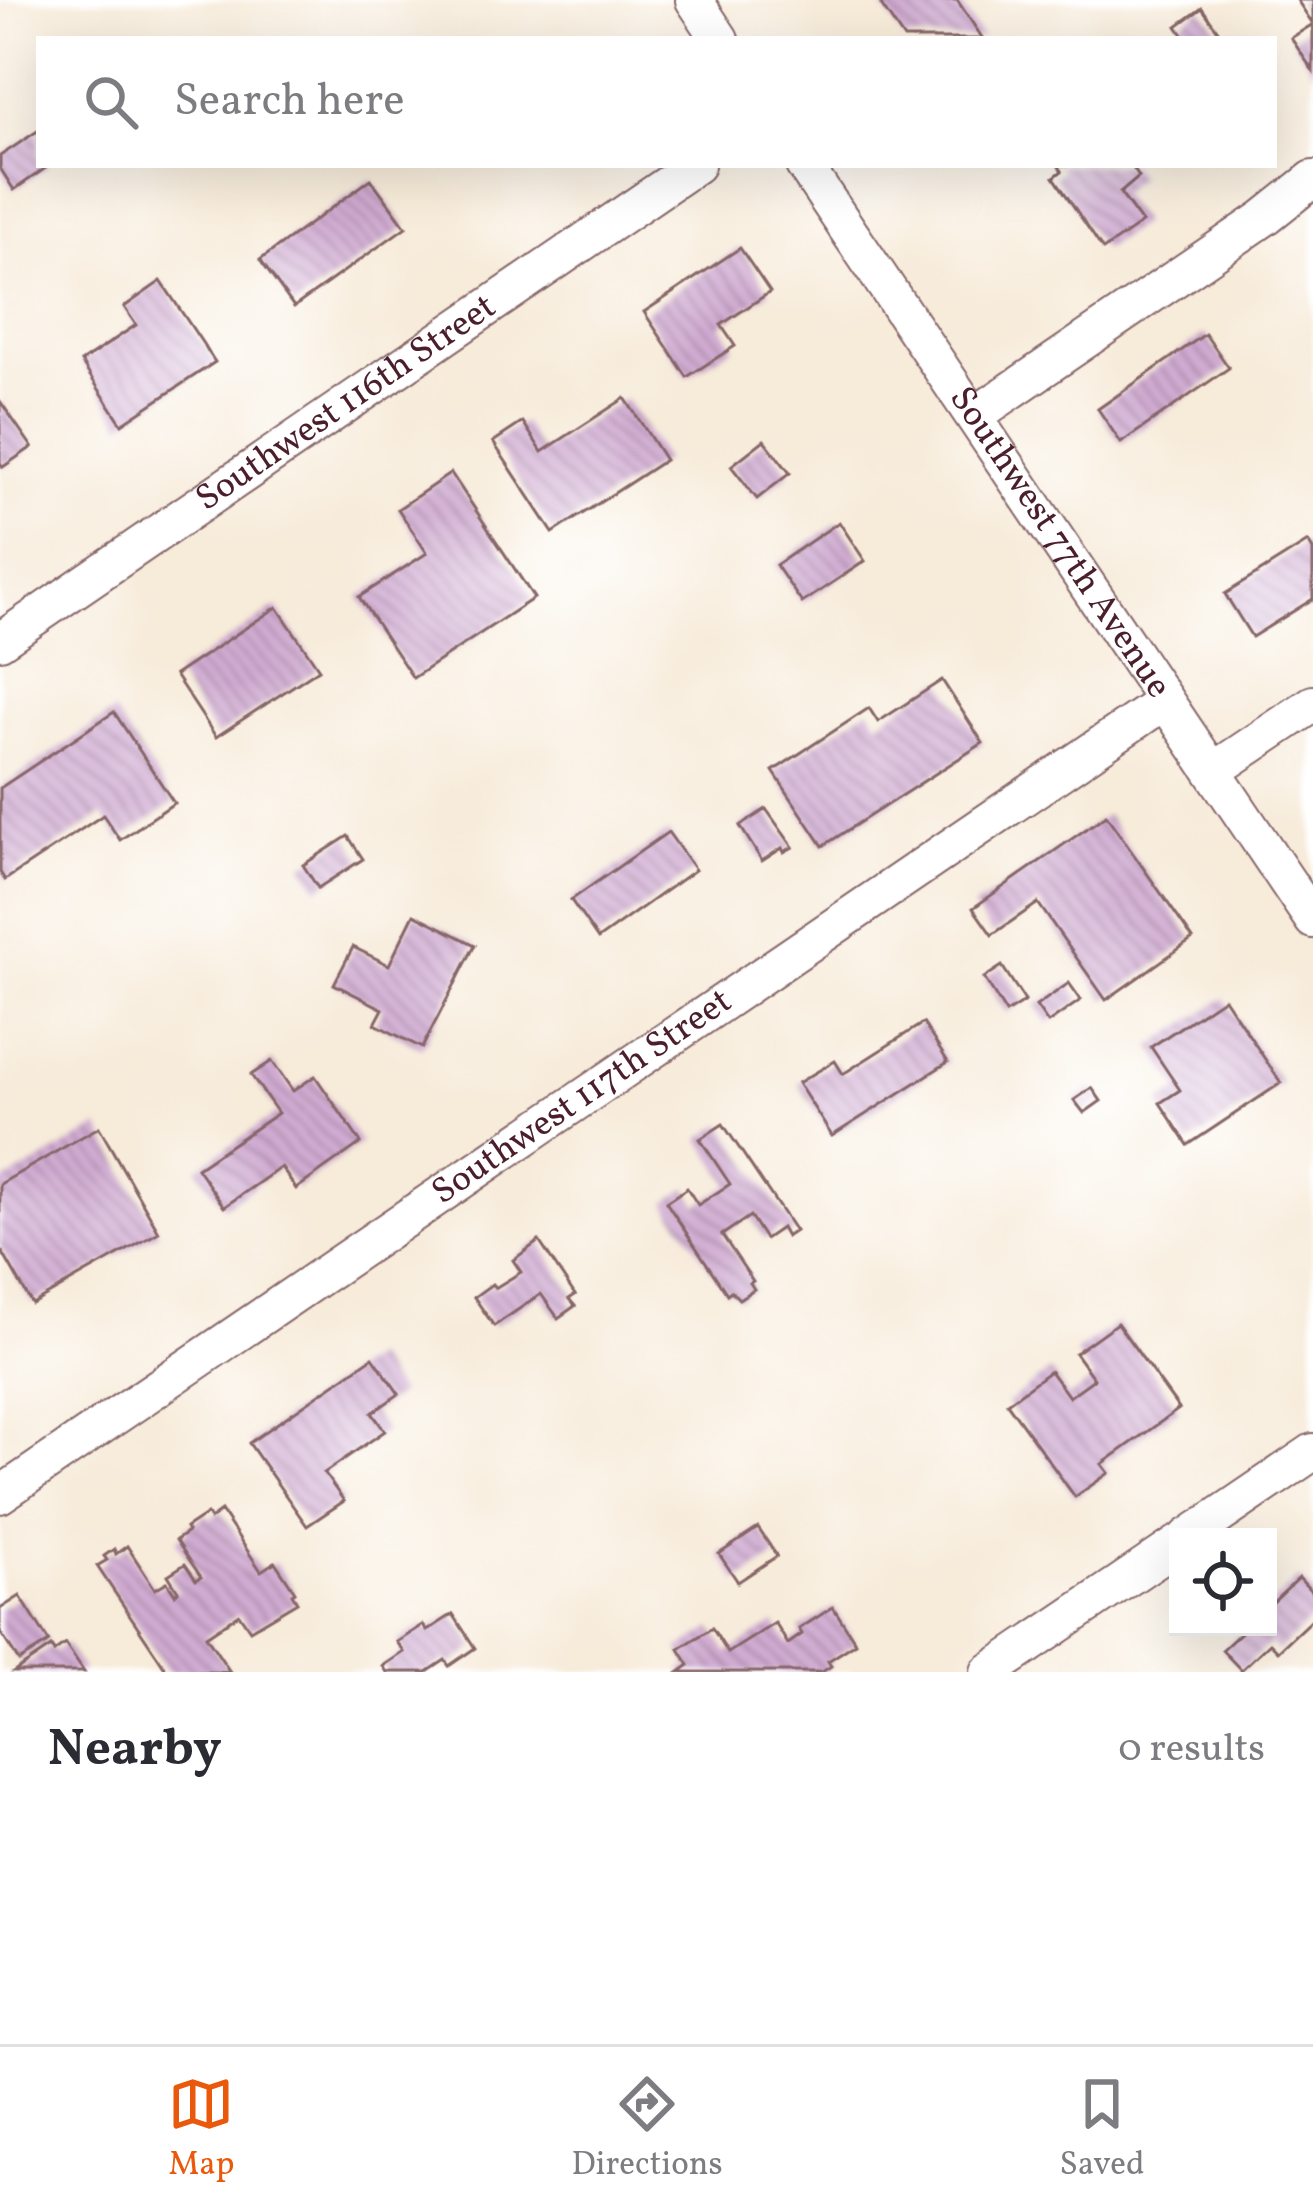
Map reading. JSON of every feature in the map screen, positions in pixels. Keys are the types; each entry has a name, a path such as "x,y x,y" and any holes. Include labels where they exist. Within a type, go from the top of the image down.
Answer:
{"street":[{"path":"694,0 718,36"},
{"name":"Southwest 116th Street","path":"0,641 692,168"},
{"name":"Southwest 77th Avenue","path":"807,168 1313,920"},
{"path":"974,416 1264,218 1313,179"},
{"name":"Southwest 117th Street","path":"0,1495 1165,701"},
{"path":"1213,771 1313,704"},
{"path":"1201,1528 1313,1452"},
{"path":"989,1672 1169,1550"}],"building":[{"path":"888,0 957,0 981,36 902,36 881,5"},
{"path":"1297,0 1313,0 1313,24"},
{"path":"1202,8 1222,36 1184,36 1177,26"},
{"path":"1313,24 1313,71 1291,38"},
{"path":"36,132 36,168 46,168 14,190 0,168 0,156"},
{"path":"1060,168 1133,168 1139,177 1120,193 1142,223 1103,250 1054,177"},
{"path":"371,179 406,227 294,307 260,260"},
{"path":"740,248 770,292 721,325 735,346 687,377 644,312"},
{"path":"161,281 215,362 122,424 81,362 136,325 124,307"},
{"path":"1205,334 1229,368 1121,443 1098,409"},
{"path":"625,398 665,460 553,533 493,442 523,422 542,452"},
{"path":"0,401 32,447 3,467 0,463"},
{"path":"764,440 790,473 757,499 731,466"},
{"path":"451,473 534,598 413,678 359,597 427,553 398,509"},
{"path":"839,522 865,561 802,603 776,565"},
{"path":"1308,542 1313,550 1313,599 1252,637 1225,594"},
{"path":"277,607 319,669 216,737 175,675"},
{"path":"942,680 983,743 823,846 773,771 869,708 878,722"},
{"path":"114,712 174,803 120,840 103,815 5,880 0,872 0,788"},
{"path":"766,809 793,847 784,852 782,848 762,861 740,826"},
{"path":"1106,815 1193,939 1106,1000 1038,903 992,935 973,908"},
{"path":"668,832 695,870 598,939 571,900"},
{"path":"348,836 363,859 318,888 303,865"},
{"path":"414,914 475,945 422,1048 375,1024 383,1009 334,984 353,947 389,965"},
{"path":"1002,966 1025,1001 1006,1013 984,978"},
{"path":"1069,983 1081,1000 1048,1023 1036,1006"},
{"path":"1224,998 1281,1083 1188,1145 1160,1103 1180,1090 1151,1047"},
{"path":"923,1023 948,1062 832,1136 798,1083 835,1061 843,1074"},
{"path":"272,1061 293,1091 315,1076 361,1143 296,1189 281,1167 224,1207 197,1168 278,1113 251,1075"},
{"path":"1092,1088 1101,1101 1084,1113 1074,1100"},
{"path":"723,1124 795,1231 786,1237 781,1228 765,1239 750,1216 722,1235 753,1281 754,1289 739,1299 731,1291 727,1294 666,1202 687,1188 698,1205 730,1184 700,1139"},
{"path":"99,1127 159,1232 32,1304 0,1248 0,1184"},
{"path":"539,1241 575,1295 569,1299 575,1306 558,1318 541,1294 494,1326 474,1297 521,1272 513,1260"},
{"path":"1117,1323 1179,1409 1102,1464 1109,1473 1075,1497 1007,1403 1050,1371 1069,1397 1094,1379 1075,1353"},
{"path":"373,1357 399,1394 372,1413 385,1431 324,1473 344,1501 307,1526 249,1443"},
{"path":"221,1511 261,1571 275,1562 297,1602 250,1630 239,1614 206,1636 230,1672 168,1672 97,1566 114,1549 116,1554 127,1546 155,1589 167,1582 175,1594 178,1591 168,1575 185,1564 196,1580 201,1577 176,1540 207,1514 210,1519"},
{"path":"758,1528 777,1556 738,1582 719,1554"},
{"path":"1299,1578 1313,1593 1313,1618 1278,1651 1270,1643 1241,1670 1222,1650 1237,1636 1277,1636 1277,1599"},
{"path":"20,1596 49,1642 19,1661 0,1632 0,1609"},
{"path":"833,1607 856,1643 828,1661 831,1666 822,1672 679,1672 689,1665 679,1649 712,1628 728,1653 775,1623 788,1644 802,1634 799,1629"},
{"path":"453,1614 475,1648 449,1666 445,1660 427,1672 387,1672 383,1666 404,1652 397,1642"},
{"path":"65,1644 84,1672 14,1672 51,1647 54,1652"}]}
